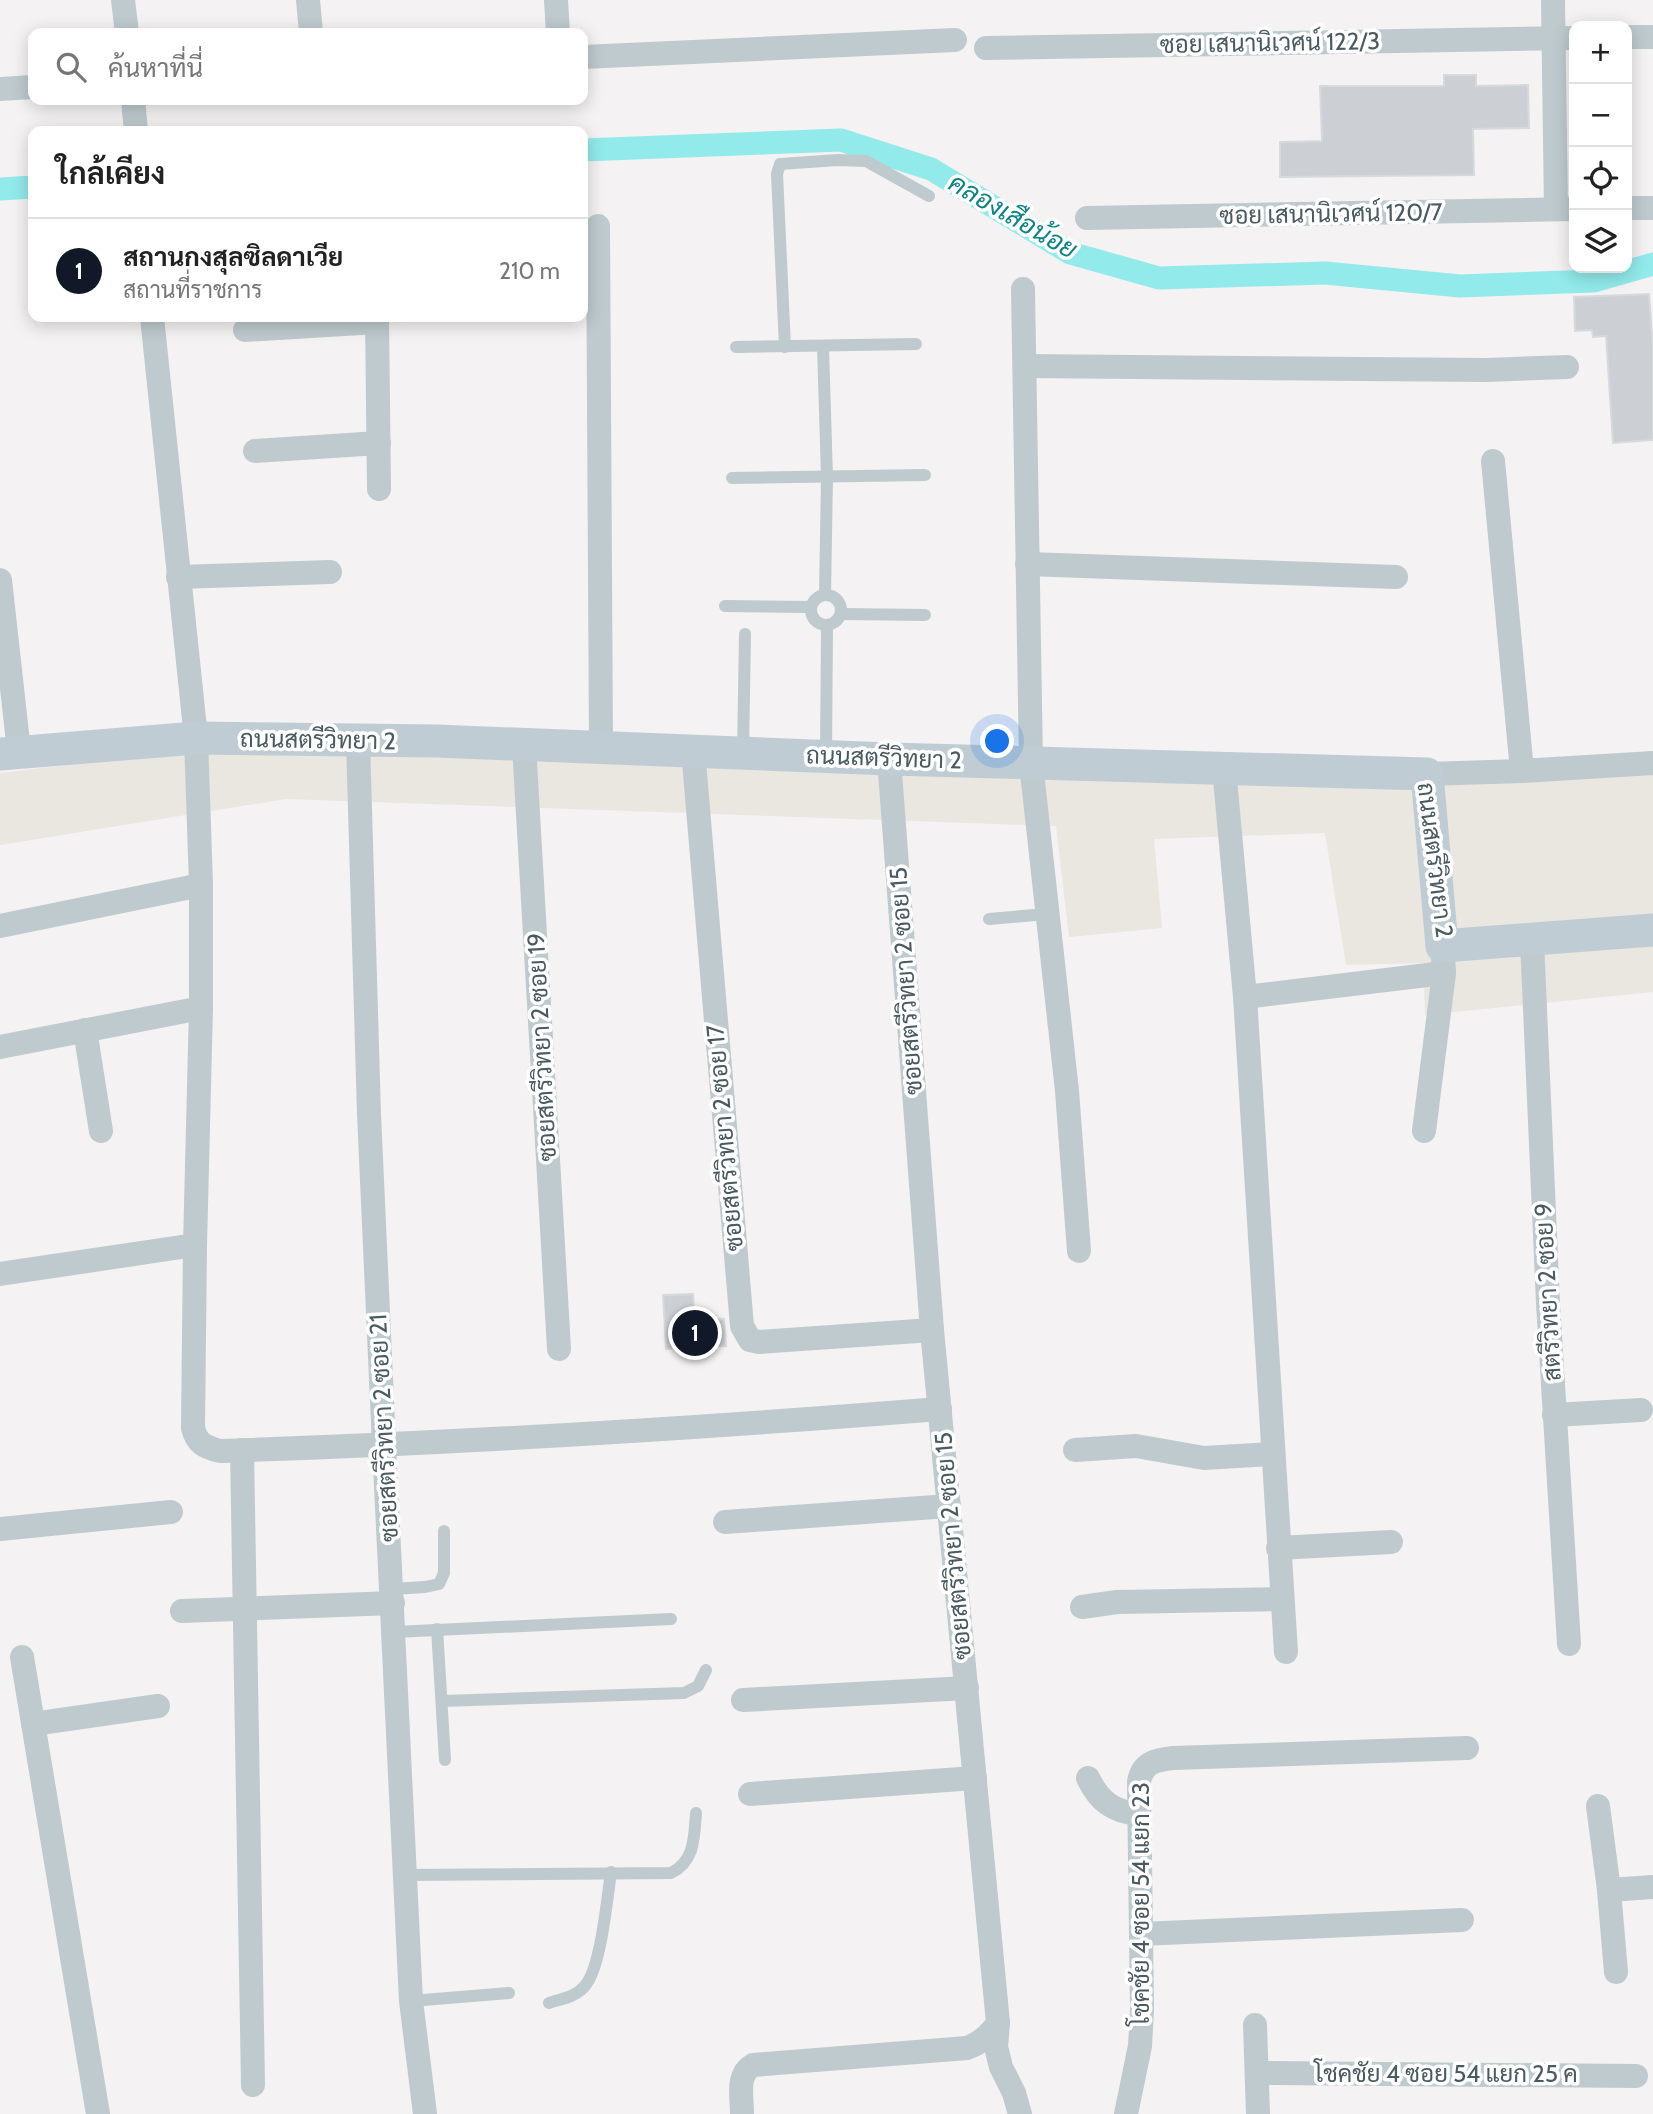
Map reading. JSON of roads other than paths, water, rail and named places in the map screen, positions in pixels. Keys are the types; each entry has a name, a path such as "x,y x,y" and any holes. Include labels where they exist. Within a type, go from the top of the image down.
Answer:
{"street":[{"path":"123,0 126,28"},
{"path":"308,0 311,28"},
{"path":"556,0 558,28"},
{"path":"1553,0 1564,38 1565,209"},
{"path":"1632,37 1653,37"},
{"name":"ซอย เสนานิเวศน์ 122/3","path":"986,48 1564,38"},
{"path":"588,57 955,40"},
{"path":"0,89 28,86"},
{"path":"133,105 136,126"},
{"path":"1632,208 1653,208"},
{"name":"ซอย เสนานิเวศน์ 120/7","path":"1087,218 1565,209"},
{"path":"598,226 601,748"},
{"path":"1023,289 1031,763 1067,1091 1079,1251"},
{"path":"152,322 195,738 201,885 201,1007 194,1245 195,1437 201,1445 220,1451 384,1445 676,1430 940,1409"},
{"path":"245,330 341,322"},
{"path":"377,322 380,489"},
{"path":"1025,366 1486,370 1567,367"},
{"path":"255,451 379,443"},
{"path":"1493,461 1522,771"},
{"path":"1027,564 1396,578"},
{"path":"178,578 330,572"},
{"path":"0,580 10,753"},
{"name":"ถนนสตรีวิทยา 2","path":"10,753 195,738 524,745 890,759 1427,774 1443,960 1532,940 1653,930"},
{"name":"ซอยสตรีวิทยา 2 ซอย 21","path":"358,741 369,1114 411,2001 425,2114"},
{"name":"ซอยสตรีวิทยา 2 ซอย 19","path":"524,745 559,1349"},
{"name":"ซอยสตรีวิทยา 2 ซอย 17","path":"693,750 741,1326 750,1340 759,1342 932,1330"},
{"name":"ซอยสตรีวิทยา 2 ซอย 15","path":"890,759 932,1330 998,2023 996,2047 1020,2114"},
{"path":"1427,774 1653,763"},
{"path":"1224,768 1245,997 1286,1652"},
{"path":"0,926 201,885"},
{"name":"สตรีวิทยา 2 ซอย 9","path":"1532,940 1554,1415 1569,1644"},
{"path":"1245,997 1443,960 1424,1131"},
{"path":"0,1047 201,1007"},
{"path":"85,1030 101,1130"},
{"path":"0,1274 194,1245"},
{"path":"1554,1415 1641,1409"},
{"path":"1075,1450 1136,1446 1204,1458 1273,1454"},
{"path":"242,1450 253,2085"},
{"path":"724,1522 949,1506"},
{"path":"0,1529 171,1512"},
{"path":"1278,1548 1391,1542"},
{"path":"182,1611 245,1609 392,1596"},
{"path":"1082,1607 1117,1602 1282,1599"},
{"path":"22,1657 98,2114"},
{"path":"743,1700 967,1688"},
{"path":"33,1724 158,1706"},
{"name":"โชคชัย 4 ซอย 54 แยก 23","path":"1126,2114 1140,2046 1142,2010 1139,1814 1141,1772 1147,1764 1160,1759 1467,1748"},
{"path":"750,1794 975,1778"},
{"path":"1088,1778 1096,1794 1111,1806 1125,1813 1139,1814"},
{"path":"1598,1806 1616,1972"},
{"path":"1609,1890 1653,1887"},
{"path":"1141,1934 1462,1920"},
{"path":"742,2114 741,2078 744,2070 753,2065 967,2048 991,2034 998,2023"},
{"path":"1255,2025 1258,2114"},
{"name":"โชคชัย 4 ซอย 54 แยก 25 ค","path":"1257,2073 1636,2076"}],"lane":[{"path":"785,347 776,174 780,164 866,161 929,196"},
{"path":"736,347 916,344"},
{"path":"823,347 827,477 825,595"},
{"path":"732,478 925,475"},
{"path":"825,595 835,597 841,604 842,614 837,622 827,626 818,624 812,617 811,607 816,598 825,595"},
{"path":"725,606 811,607"},
{"path":"842,614 925,615"},
{"path":"826,755 827,626"},
{"path":"743,753 745,634"},
{"path":"989,919 1046,914"},
{"path":"392,1596 439,1584 444,1573 444,1531"},
{"path":"394,1632 670,1619"},
{"path":"437,1629 445,1760"},
{"path":"442,1701 684,1693 698,1686 706,1670"},
{"path":"405,1875 670,1872 683,1867 688,1859 696,1813"},
{"path":"549,2003 573,1995 584,1988 592,1975 611,1872"},
{"path":"411,2001 509,1993"}],"waterway":[{"name":"คลองเสือน้อย","path":"588,150 841,140 931,169 1070,253 1159,278 1325,273 1460,286 1594,281 1653,264"},
{"name":"คลองเสือน้อย","path":"0,189 28,187"}],"place":[{"name":"สถานกงสุลซิลดาเวีย","path":"695,1333"}]}
